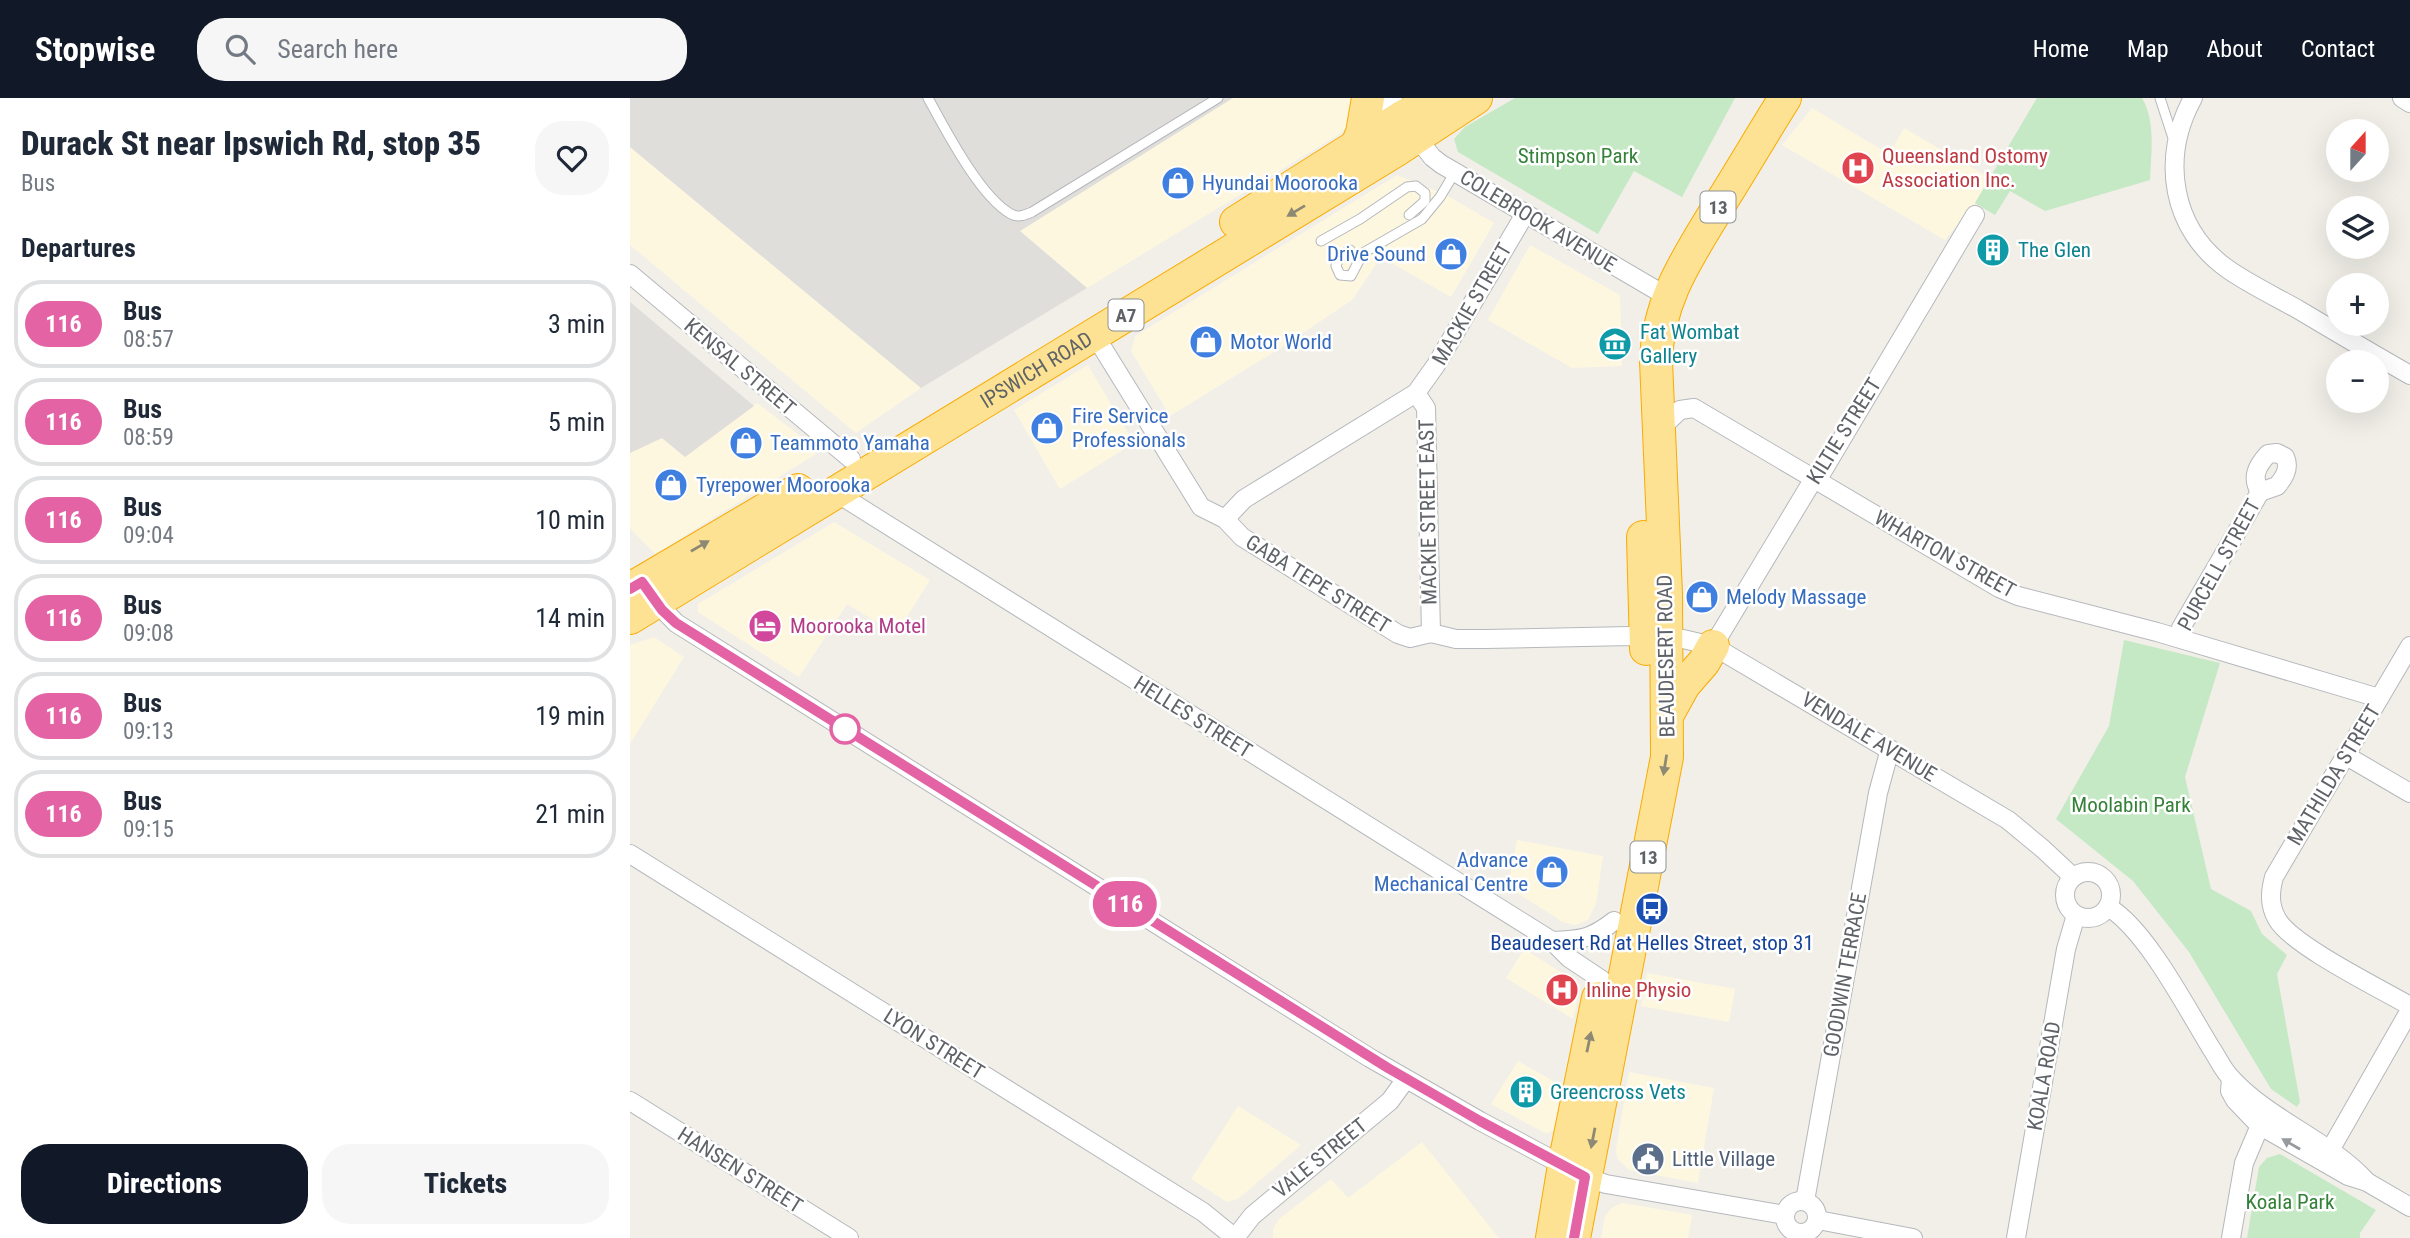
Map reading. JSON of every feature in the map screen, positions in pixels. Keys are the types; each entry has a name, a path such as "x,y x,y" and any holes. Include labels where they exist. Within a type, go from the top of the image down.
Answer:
{"highway":[{"path":"1356,147 1362,133 1368,98"},
{"name":"IPSWICH ROAD","path":"637,591 1401,117 1437,98"},
{"name":"IPSWICH ROAD","path":"637,591 835,492 1094,334 1401,117 1476,98"},
{"name":"BEAUDESERT ROAD","path":"1574,1238 1574,1171 1602,980 1644,760 1656,637 1660,429 1657,343 1664,264 1763,98"},
{"name":"BEAUDESERT ROAD","path":"1552,1238 1574,1171 1664,771 1668,714 1656,637 1639,339 1660,293 1686,259 1784,98"},
{"path":"1668,714 1684,685 1704,662 1713,646"}],"street":[{"path":"2193,98 2180,124 2175,143 2174,170 2183,211 2190,229 2201,244 2228,269 2410,375"},
{"path":"2402,98 2410,103"},
{"name":"COLEBROOK AVENUE","path":"1401,117 1432,157 1455,173 1660,293"},
{"name":"MACKIE STREET","path":"1416,393 1436,365 1525,214"},
{"name":"KILTIE STREET","path":"1713,646 1975,215"},
{"name":"KENSAL STREET","path":"630,274 851,459"},
{"name":"GABA TEPE STREET","path":"1094,334 1197,502 1204,509 1225,519 1242,537 1391,630 1410,638 1431,633 1456,639 1656,637"},
{"path":"1225,519 1244,499 1416,393"},
{"name":"MACKIE STREET EAST","path":"1416,393 1426,408 1431,633"},
{"name":"WHARTON STREET","path":"1660,429 1680,410 1694,408 1999,588 2018,596 2179,638 2379,698"},
{"name":"HELLES STREET","path":"835,492 1552,941 1569,958 1602,980"},
{"name":"PURCELL STREET","path":"2179,638 2181,628 2260,492"},
{"path":"637,591 676,623 1406,1079 1574,1171 1606,1184 1785,1215"},
{"name":"VENDALE AVENUE","path":"1656,637 1695,640 1713,646 2008,820 2073,877"},
{"name":"MATHILDA STREET","path":"2410,646 2274,877 2270,897 2282,927 2303,944 2410,1008"},
{"name":"GOODWIN TERRACE","path":"1805,1201 1878,793 1890,749"},
{"path":"2345,755 2410,793"},
{"name":"LYON STREET","path":"630,854 1203,1212 1235,1238"},
{"path":"2094,872 2106,880 2112,893 2108,907 2090,918 2076,915 2065,897 2068,883 2073,877 2094,872"},
{"path":"2108,907 2125,919 2150,951 2231,1079 2263,1117 2327,1157 2348,1176 2367,1182 2410,1207"},
{"name":"KOALA ROAD","path":"2016,1238 2066,949 2076,915"},
{"path":"1552,941 1587,939 1597,935 1614,921"},
{"path":"2327,1157 2410,1008"},
{"name":"VALE STREET","path":"1235,1238 1252,1216 1384,1105 1406,1079"},
{"name":"HANSEN STREET","path":"630,1101 849,1238"},
{"path":"2231,1238 2244,1163 2263,1117"},
{"path":"1805,1201 1816,1210 1818,1220 1808,1232 1798,1236 1787,1225 1785,1215 1794,1202 1805,1201"},
{"path":"1818,1220 1913,1238"}],"lane":[{"path":"928,98 946,131 989,196 1012,215 1019,216 1032,212 1218,98"},
{"path":"2160,98 2175,143"},
{"path":"1350,250 1339,257 1336,266 1340,275 1351,276 1363,253 1422,219 1455,173"},
{"path":"1321,241 1360,219 1407,187 1416,186 1425,193 1425,201 1409,215"}],"shaded area":[{"path":"630,98 1233,98 1020,231 1087,288 921,388 630,147"},
{"name":"Hyundai Moorooka","path":"1233,98 1358,98 1353,122 1338,135 1087,288 1020,231"},
{"path":"1812,108 1889,154 1904,128 1990,178 1975,203 1945,240 1782,145"},
{"path":"630,147 921,388 856,433 810,395 630,245"},
{"path":"1397,175 1446,195 1494,223 1451,297 1381,257 1352,300 1170,416 1131,351 1135,336"},
{"path":"1530,245 1620,295 1622,366 1572,368 1488,320"},
{"path":"630,302 754,406 685,457 662,438 630,453"},
{"path":"1088,365 1134,443 1060,489 1014,410"},
{"path":"757,403 804,439 816,454 655,554 630,528 630,453 662,438 685,457"},
{"path":"834,522 930,580 896,634 847,604 799,677 698,612 698,604"},
{"path":"654,637 684,657 630,744 630,645"},
{"path":"1517,840 1603,856 1596,904 1588,920 1575,925 1563,922 1508,887"},
{"path":"1524,949 1581,985 1573,1019 1506,978"},
{"path":"1647,973 1735,989 1729,1022 1641,1006"},
{"path":"1518,1061 1562,1086 1554,1130 1547,1134 1491,1104"},
{"path":"1629,1072 1714,1088 1698,1183 1629,1170 1617,1158 1616,1149"},
{"path":"1238,1106 1301,1145 1238,1199 1227,1202 1191,1179"},
{"path":"1422,1142 1499,1238 1273,1238 1273,1229 1279,1219 1331,1179 1348,1198"},
{"path":"1623,1203 1692,1215 1688,1238 1601,1238 1605,1216 1613,1207"}],"green space":[{"name":"Stimpson Park","path":"1515,98 1735,98 1682,197 1634,171 1598,234 1458,152 1454,139 1465,127"},
{"path":"2037,98 2142,98 2151,127 2150,180 2045,211 2010,191 1995,215 1975,203"},
{"name":"Moolabin Park","path":"2124,640 2220,663 2185,777 2211,889 2251,911 2262,934 2287,955 2277,974 2300,1102 2297,1107 2271,1089 2189,952 2133,881 2056,819 2109,726"},
{"name":"Koala Park","path":"2280,1154 2376,1210 2360,1233 2360,1238 2247,1238 2259,1167 2267,1158"}],"bus line":[{"name":"116","path":"630,589 642,582 662,610 676,623 1388,1068 1585,1177 1574,1238"}],"place":[{"name":"Queensland Ostomy Association Inc.","path":"1858,168"},
{"name":"Hyundai Moorooka","path":"1178,183"},
{"name":"The Glen","path":"1993,250"},
{"name":"Drive Sound","path":"1451,254"},
{"name":"Motor World","path":"1206,342"},
{"name":"Fat Wombat Gallery","path":"1615,344"},
{"name":"Fire Service Professionals","path":"1047,428"},
{"name":"Teammoto Yamaha","path":"746,443"},
{"name":"Tyrepower Moorooka","path":"671,485"},
{"name":"Melody Massage","path":"1702,597"},
{"name":"Moorooka Motel","path":"765,626"},
{"name":"Advance Mechanical Centre","path":"1552,872"},
{"name":"Beaudesert Rd at Helles Street, stop 31","path":"1652,909"},
{"name":"Inline Physio","path":"1562,990"},
{"name":"Greencross Vets","path":"1526,1092"},
{"name":"Little Village","path":"1648,1159"}]}
